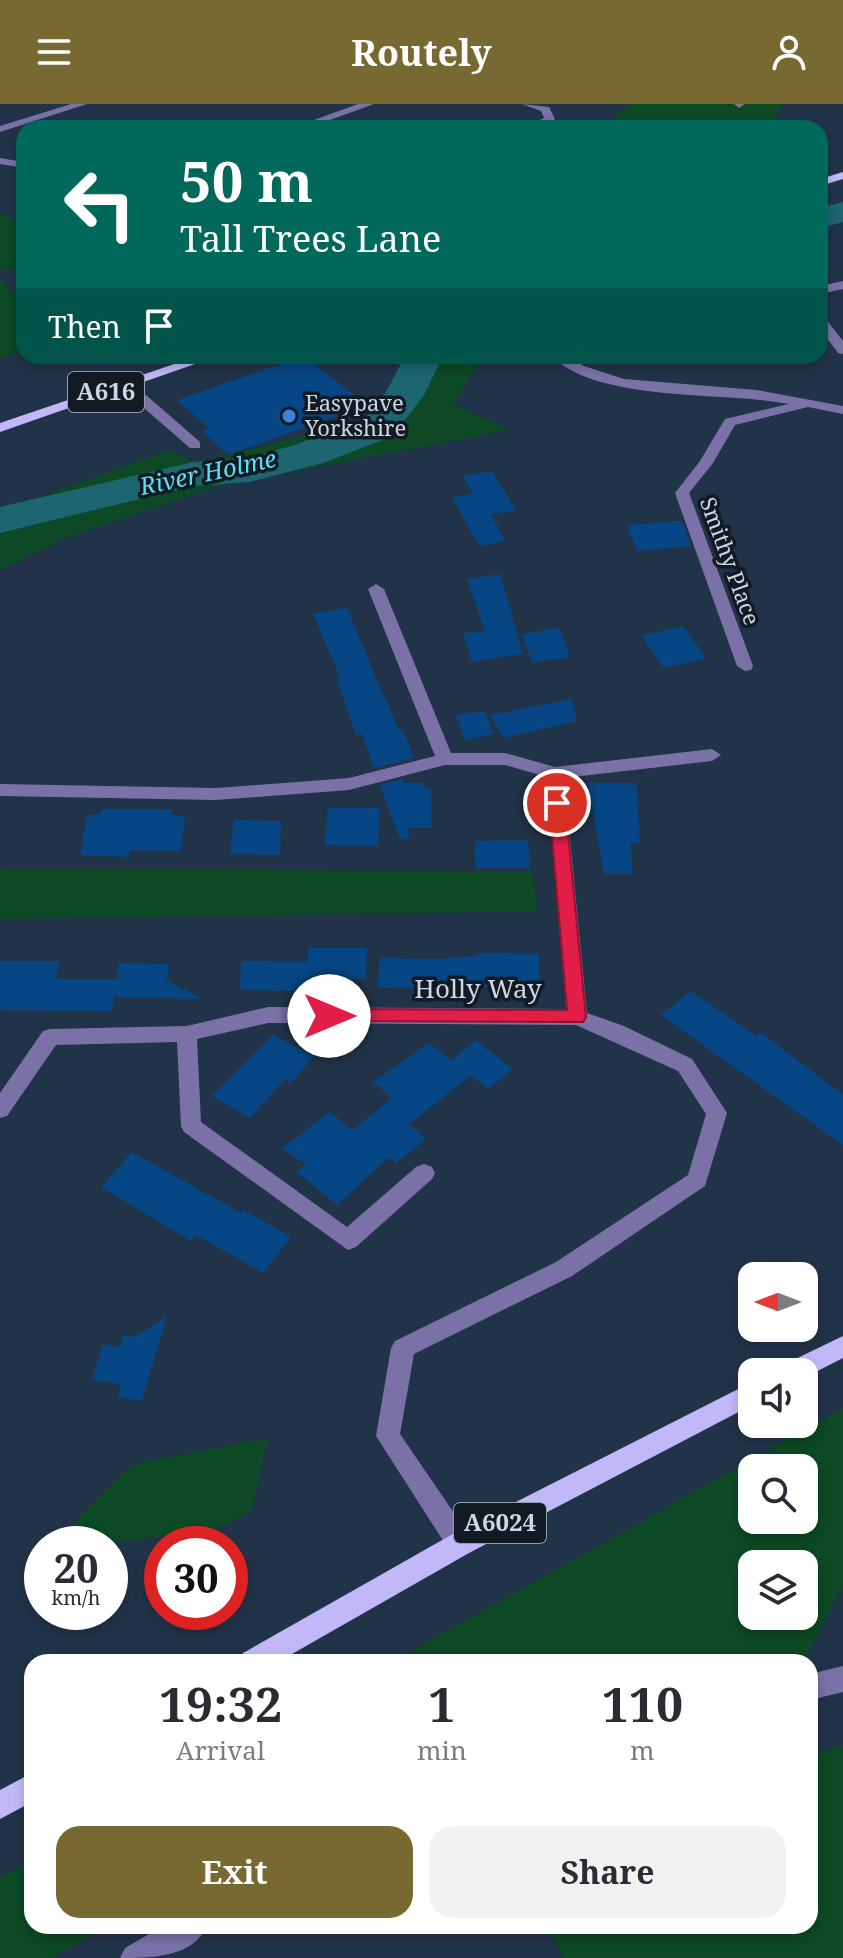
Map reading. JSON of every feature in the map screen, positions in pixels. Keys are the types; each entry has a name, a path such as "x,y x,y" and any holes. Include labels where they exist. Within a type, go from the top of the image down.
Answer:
{"main road":[{"name":"A616","path":"0,428 184,364"},
{"path":"818,1359 843,1346"},
{"name":"A6024","path":"266,1654 460,1544 738,1400"},
{"path":"0,1805 24,1792"}],"street":[{"path":"30,120 82,104"},
{"path":"321,120 369,104"},
{"path":"527,104 545,109 549,120"},
{"path":"828,331 843,350"},
{"path":"572,364 599,379 634,385 745,393 843,410"},
{"path":"126,385 195,445"},
{"name":"Smithy Place","path":"745,666 682,493 706,463 730,422 808,403"},
{"path":"376,589 445,759"},
{"path":"0,790 216,794 349,784 445,759 505,759 555,773 712,755"},
{"path":"555,773 577,1017"},
{"name":"Holly Way","path":"0,1110 50,1037 187,1034 268,1015 577,1017 617,1032 685,1065 717,1113 697,1180 564,1269 403,1348 388,1436 460,1544"},
{"path":"187,1034 191,1126 348,1240 424,1173"},
{"path":"818,1685 843,1679"},
{"path":"135,1958 178,1934"}],"green space":[{"path":"630,104 783,104 774,120 623,120 613,117"},
{"path":"0,214 16,220 16,268 0,271"},
{"path":"0,280 16,297 16,353 0,358"},
{"path":"424,364 477,364 453,405 510,430 218,486 63,539 0,570 0,511 170,450 194,463 373,418"},
{"path":"0,869 533,871 537,911 0,919"},
{"path":"843,1408 843,1585 807,1654 406,1654 738,1467 738,1534 818,1534 818,1454 761,1454 790,1438 818,1438 818,1422"},
{"path":"268,1438 252,1510 224,1526 144,1526 144,1539 128,1541 128,1526 73,1526 131,1465"},
{"path":"843,1745 843,1958 563,1958 553,1934 818,1934 818,1752"},
{"path":"24,1864 24,1934 95,1934 50,1958 0,1958 0,1877"}],"building":[{"path":"281,364 314,364 367,405 228,455 202,431 209,428 177,400"},
{"path":"492,471 516,511 491,514 505,541 479,546 452,497 473,494 463,476"},
{"path":"682,521 691,546 637,551 627,525"},
{"path":"500,574 523,654 472,662 463,633 485,631 467,579"},
{"path":"347,608 414,758 374,768 362,734 356,735 336,677 340,677 313,614"},
{"path":"683,626 706,658 664,668 641,636"},
{"path":"559,628 570,657 532,663 522,634"},
{"path":"572,699 577,721 503,738 491,715"},
{"path":"485,711 494,734 465,740 456,715"},
{"path":"403,779 404,783 424,783 427,790 431,790 431,828 408,828 409,838 400,840 380,785"},
{"path":"588,783 636,783 640,843 630,843 633,874 604,874"},
{"path":"328,808 379,808 378,846 325,845"},
{"path":"102,809 172,809 171,815 185,816 181,851 130,850 129,857 80,855 87,815 101,814"},
{"path":"234,820 281,821 280,855 230,854"},
{"path":"528,840 530,868 476,868 475,841"},
{"path":"308,948 367,948 366,979 309,979 308,991 240,990 241,961 308,962"},
{"path":"478,953 539,954 540,986 378,988 380,958 436,959 478,956"},
{"path":"0,961 59,961 56,979 117,979 119,963 169,964 167,981 203,999 115,997 116,984 112,1011 0,1010"},
{"path":"691,991 756,1036 760,1032 843,1095 843,1145 661,1015"},
{"path":"273,1035 314,1056 291,1083 285,1079 250,1118 212,1096"},
{"path":"476,1040 513,1069 488,1089 452,1060"},
{"path":"429,1043 471,1075 409,1124 426,1139 396,1163 389,1157 337,1205 297,1172 306,1164 281,1149 330,1112 352,1130 392,1098 373,1082"},
{"path":"132,1152 241,1213 244,1210 291,1237 263,1273 196,1235 191,1241 101,1187"},
{"path":"167,1316 142,1401 118,1397 121,1384 92,1380 103,1344 120,1347 123,1335 135,1337"}],"waterway":[{"name":"River Holme","path":"828,216 843,212"},
{"name":"River Holme","path":"0,520 193,474 249,470 309,454 379,427 404,395 420,364"}],"place":[{"name":"Easypave Yorkshire","path":"289,416"}],"route":[{"path":"329,1016 577,1017 557,803"}]}
